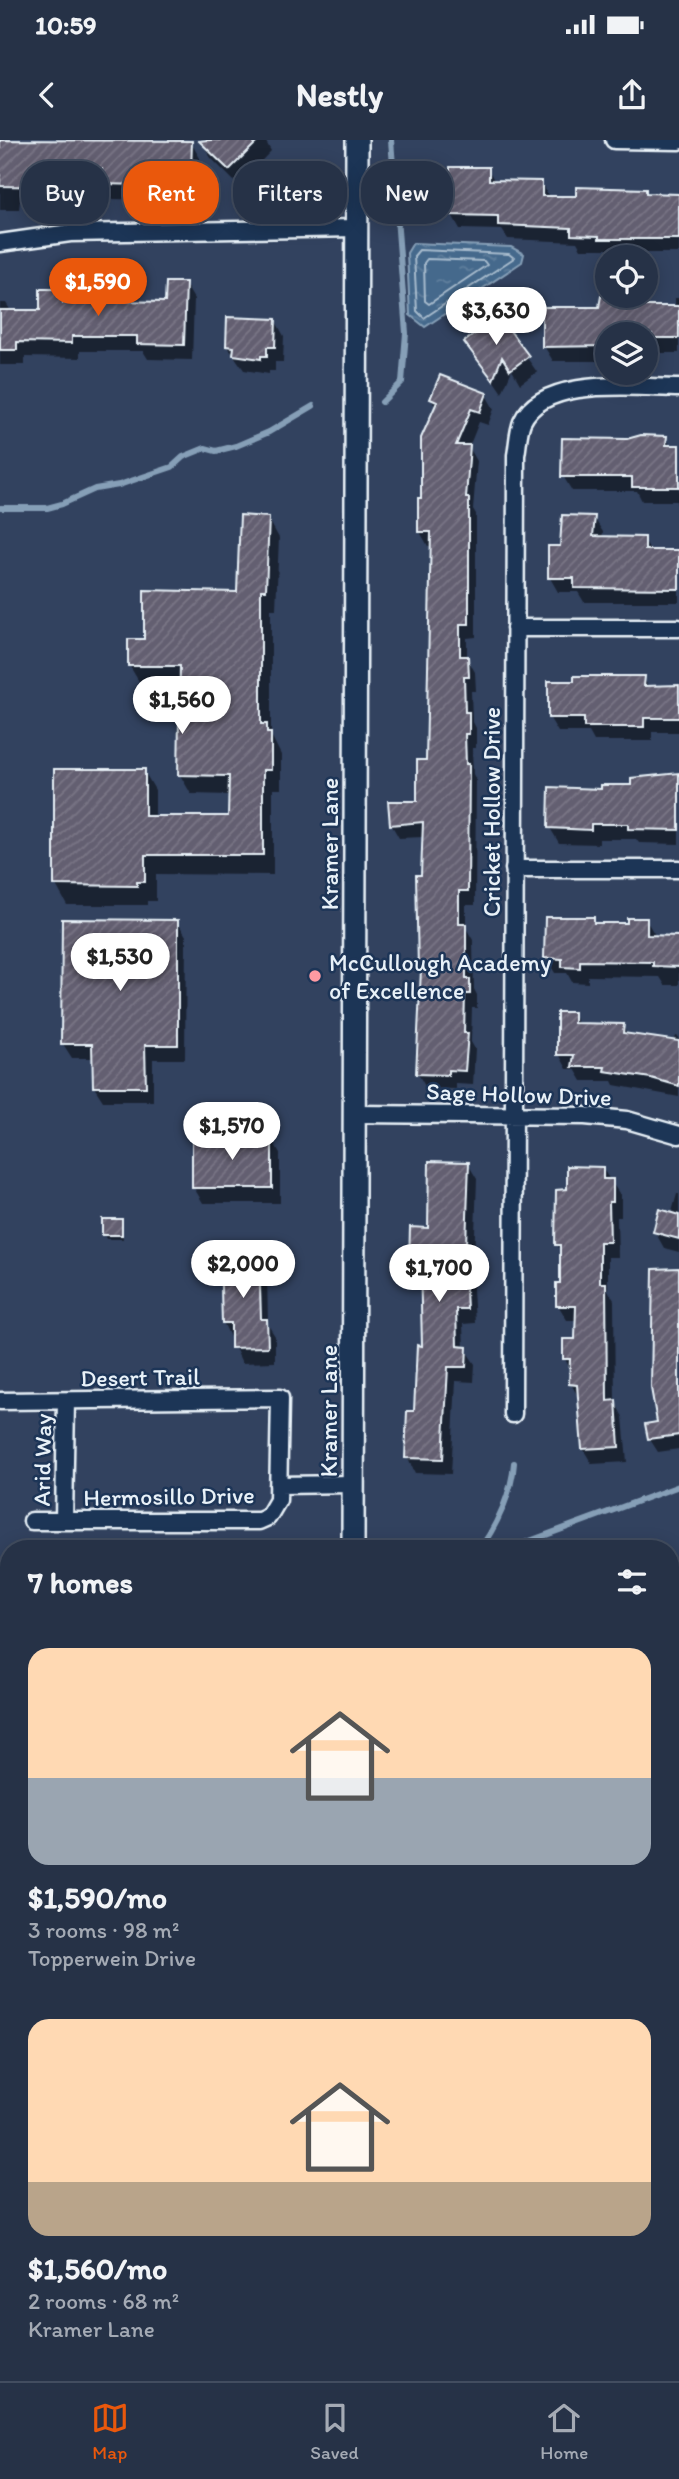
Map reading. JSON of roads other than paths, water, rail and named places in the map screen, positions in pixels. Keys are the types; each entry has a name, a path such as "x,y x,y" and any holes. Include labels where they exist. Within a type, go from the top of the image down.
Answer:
{"street":[{"name":"Kramer Lane","path":"353,1540 357,140"},
{"path":"614,140 679,141"},
{"path":"0,243 70,233 357,228"},
{"name":"Cricket Hollow Drive","path":"513,1414 516,455 522,422 538,403 557,393 581,388 679,388"},
{"path":"514,628 679,628"},
{"path":"514,869 679,869"},
{"name":"Sage Hollow Drive","path":"355,1114 514,1115 627,1120 679,1135"},
{"name":"Desert Trail","path":"0,1401 280,1398"},
{"name":"Hermosillo Drive","path":"32,1521 259,1521 274,1509 278,1485 280,1398"},
{"name":"Arid Way","path":"64,1521 66,1401"},
{"path":"278,1485 354,1484"}],"water":[{"path":"413,243 511,247 524,254 522,262 425,327 410,315 407,253"}],"waterway":[{"path":"382,402 402,382 406,333 391,140"},
{"path":"0,508 47,508 62,504 95,489 119,485 172,467 183,457 205,448 216,451 236,446 269,432 313,406"},
{"path":"486,1540 503,1508 514,1463"},
{"path":"532,1540 679,1486"}],"place":[{"name":"McCullough Academy of Excellence","path":"315,976"}]}
